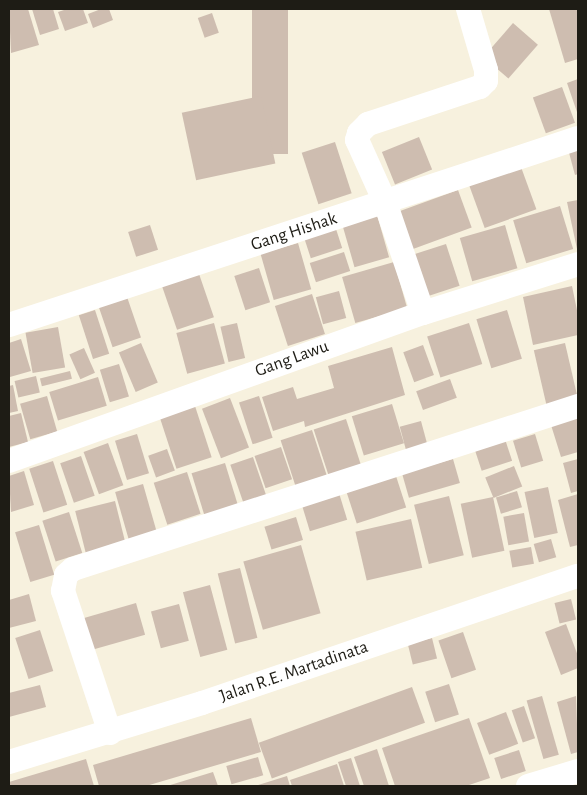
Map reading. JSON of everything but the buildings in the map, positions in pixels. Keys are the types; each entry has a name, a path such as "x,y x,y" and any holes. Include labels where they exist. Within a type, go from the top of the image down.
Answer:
{"street":[{"path":"423,313 385,202 359,149 359,133 368,124 480,87 486,81 486,70 468,9"},
{"name":"Gang Hishak","path":"9,325 578,138"},
{"name":"Gang Lawu","path":"9,460 423,313 578,264"},
{"path":"110,734 62,591 66,575 72,569 578,406"},
{"name":"Jalan R.E. Martadinata","path":"9,762 110,734 578,576"},
{"path":"528,786 578,771"}]}
